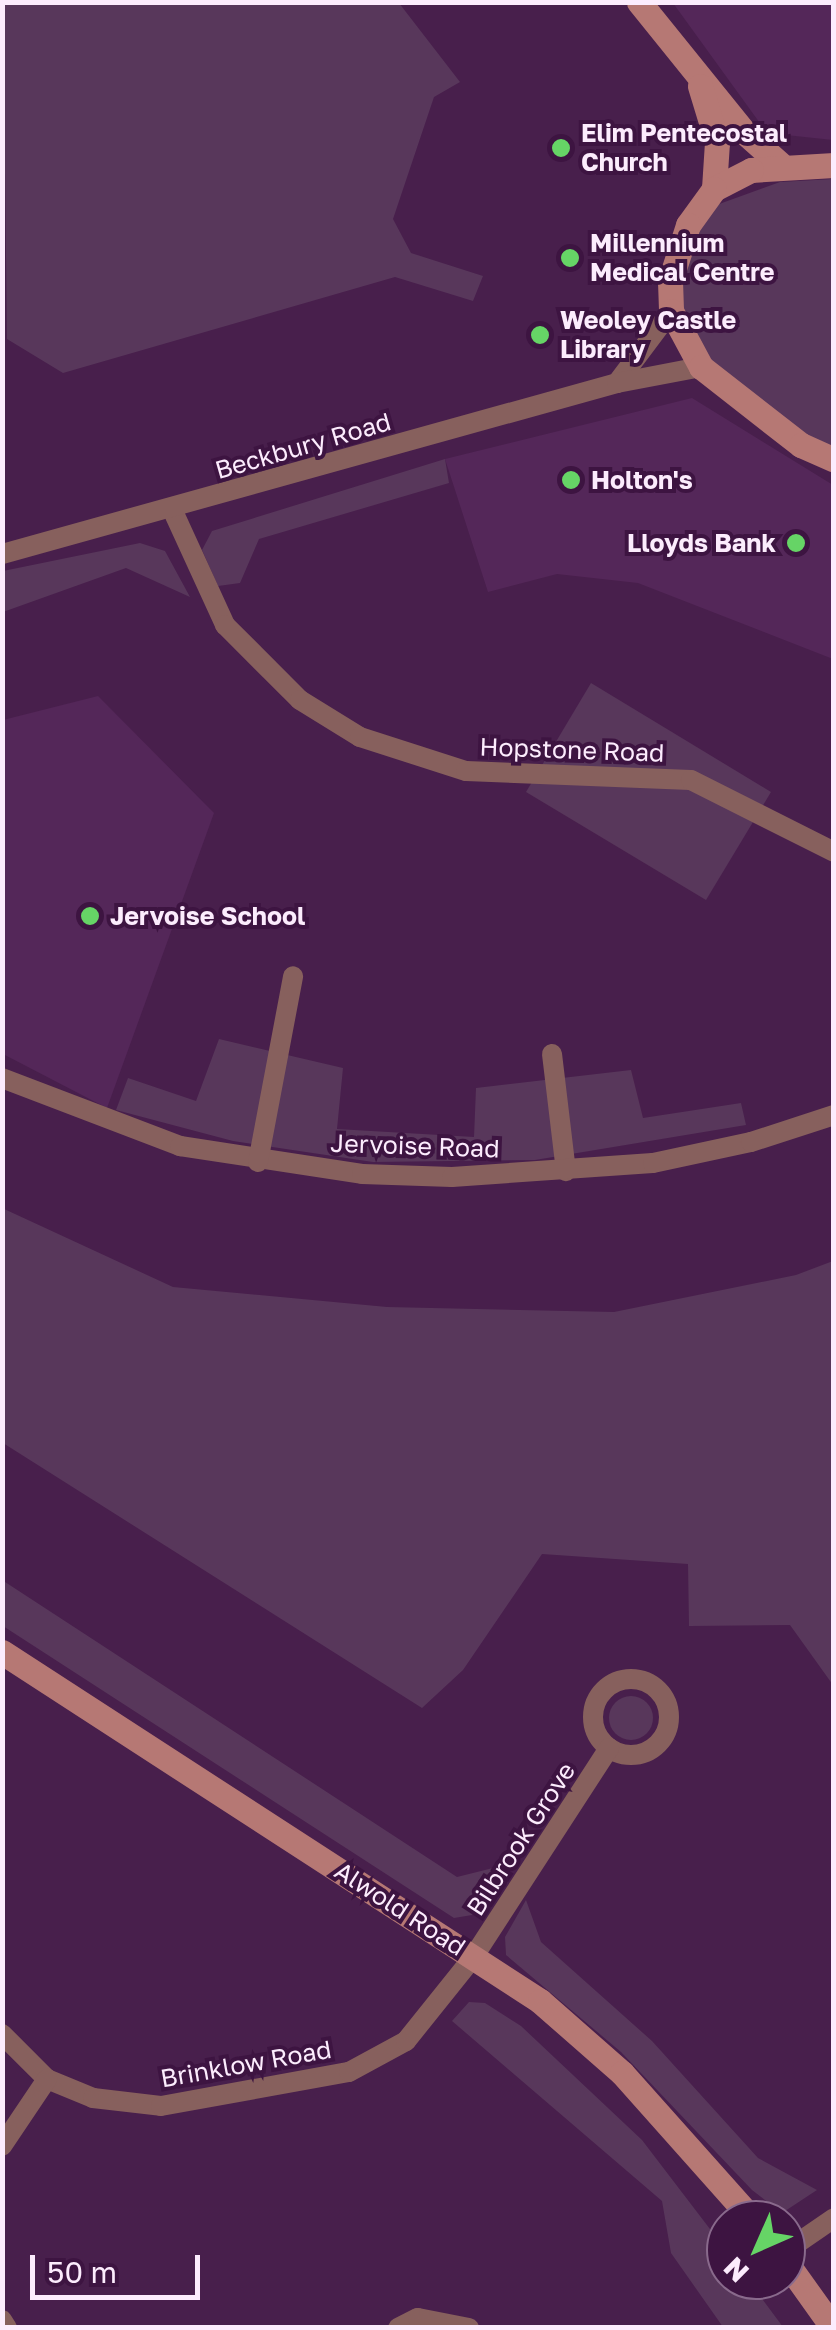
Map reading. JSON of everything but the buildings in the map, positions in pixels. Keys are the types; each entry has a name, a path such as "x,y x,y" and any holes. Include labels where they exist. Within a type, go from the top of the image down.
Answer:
{"street":[{"path":"639,2 698,78 780,164"},
{"path":"698,78 716,142 714,189"},
{"path":"617,383 671,311 676,253 714,189 736,174 780,164 834,164"},
{"path":"671,311 701,367 801,445 834,460"},
{"name":"Beckbury Road","path":"2,554 617,383 701,367"},
{"name":"Hopstone Road","path":"172,509 225,625 300,700 360,737 466,771 691,780 834,852"},
{"path":"258,1162 293,976"},
{"path":"552,1054 566,1171"},
{"name":"Jervoise Road","path":"2,1078 180,1146 258,1162 452,1177 566,1171 702,1153 834,1115"},
{"name":"Alwold Road","path":"5,1659 540,2001 622,2073 735,2200"},
{"name":"Bilbrook Grove","path":"474,1956 609,1748"},
{"name":"Brinklow Road","path":"2,2034 47,2079 93,2098 161,2106 349,2072 406,2042 474,1956"},
{"path":"2,2146 47,2079"},
{"path":"806,2238 834,2218"},
{"path":"806,2290 833,2328"},
{"path":"398,2328 418,2318 469,2328"},
{"path":"2,2320 7,2328"}],"shaded area":[{"path":"3,2 399,3 460,82 434,97 393,219 411,253 483,276 473,301 395,277 63,373 7,339"},
{"path":"673,3 833,3 833,140 767,133"},
{"path":"833,179 833,458 702,365 674,282 711,207 780,182"},
{"path":"692,398 833,485 833,659 638,583 557,574 488,592 445,459"},
{"path":"445,459 449,483 259,539 240,583 218,586 202,550 212,531"},
{"path":"140,543 165,551 190,597 126,568 3,612 3,571"},
{"path":"591,683 771,792 706,900 526,792"},
{"name":"Jervoise School","path":"98,696 214,813 107,1108 3,1054 3,720"},
{"path":"219,1039 343,1068 337,1129 474,1137 476,1088 631,1070 643,1118 741,1103 746,1125 535,1160 373,1162 233,1141 116,1110 128,1078 196,1101"},
{"path":"2,1208 173,1287 387,1307 614,1312 796,1275 833,1261 833,1685 790,1625 689,1626 688,1564 542,1554 463,1670 422,1708 3,1443"},
{"path":"2,1580 457,1877 513,1863 472,1915 454,1918 3,1626"},
{"path":"631,1696 647,1702 653,1718 647,1734 631,1740 615,1734 609,1718 615,1702"},
{"path":"526,1900 541,1942 652,2041 758,2158 817,2190 802,2200 765,2200 752,2190 621,2052 506,1955 505,1937"},
{"path":"469,2002 485,2003 521,2026 642,2140 706,2224 706,2300 763,2300 783,2327 723,2327 671,2253 662,2201 452,2021"}],"place":[{"name":"Elim Pentecostal Church","path":"561,148"},
{"name":"Millennium Medical Centre","path":"570,258"},
{"name":"Weoley Castle Library","path":"540,335"},
{"name":"Holton's","path":"571,480"},
{"name":"Lloyds Bank","path":"796,543"},
{"name":"Jervoise School","path":"90,916"}]}
